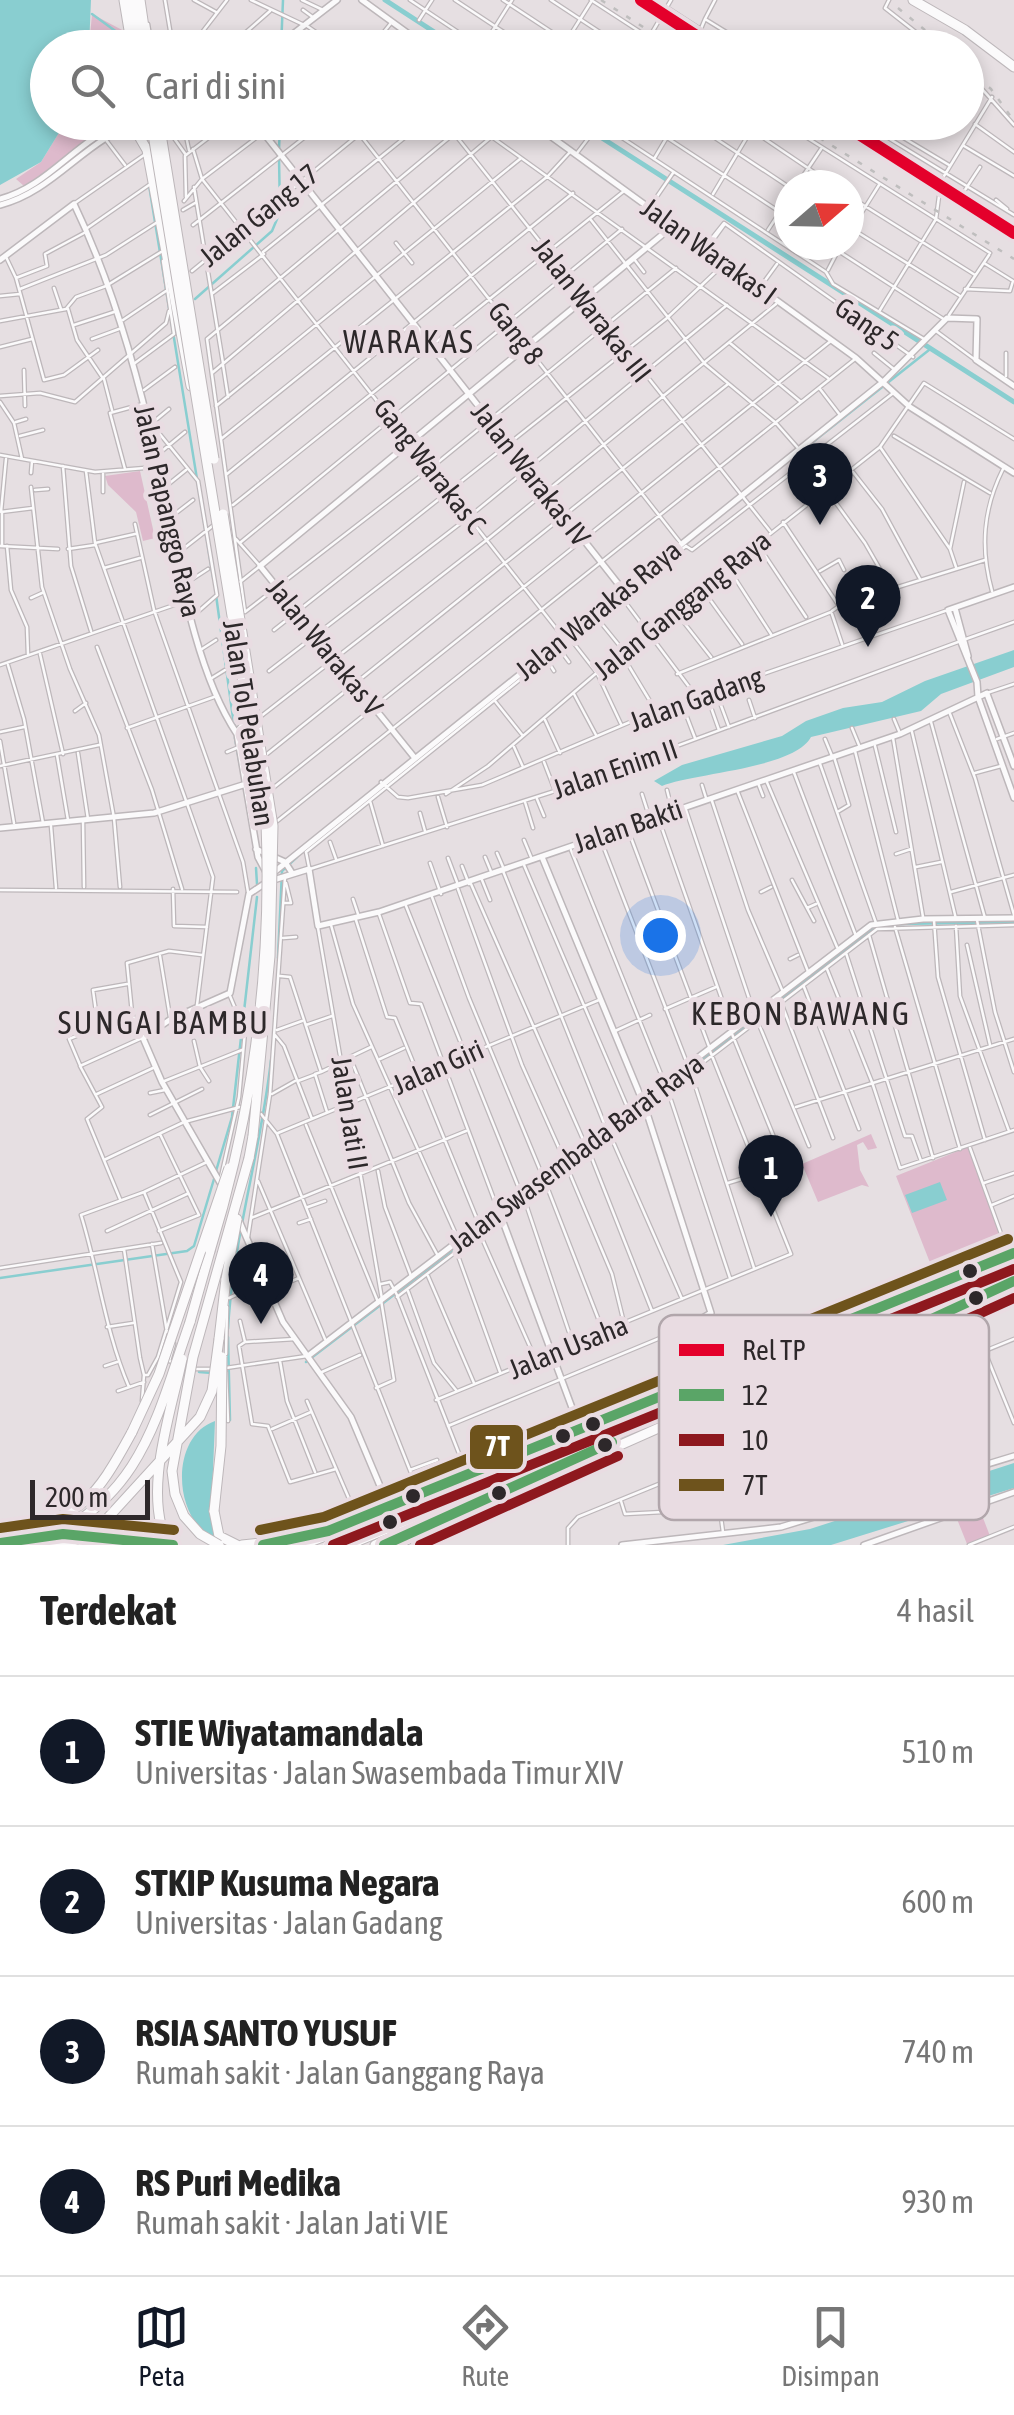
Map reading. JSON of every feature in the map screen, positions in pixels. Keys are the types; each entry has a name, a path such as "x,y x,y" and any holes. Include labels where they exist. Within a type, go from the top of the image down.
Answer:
{"highway":[{"path":"135,0 135,30"},
{"path":"135,0 144,30"},
{"path":"913,0 965,30"},
{"path":"922,0 965,30"},
{"path":"984,43 1014,64"},
{"path":"984,43 1014,64"},
{"path":"142,140 148,150 181,347 204,437"},
{"name":"Jalan Tol Pelabuhan","path":"159,140 266,823 262,984 252,1074 238,1147 190,1322"},
{"name":"Jalan Tol Pelabuhan","path":"159,140 273,826 269,974 260,1092 249,1158"},
{"path":"0,1542 77,1511 122,1450 159,1374 238,1147"},
{"path":"82,1545 200,1417 212,1390 227,1269 249,1158"},
{"path":"219,1545 200,1534 184,1516 175,1494 172,1471 193,1357 249,1158"},
{"path":"909,1315 1013,1266"},
{"path":"867,1315 1013,1266"},
{"path":"949,1315 1013,1266"},
{"path":"898,1315 981,1283"},
{"path":"0,1542 47,1534 115,1537 170,1545 160,1519 160,1485 190,1322"},
{"path":"35,1545 96,1509 143,1453 190,1322"},
{"path":"219,1340 223,1398 214,1511 219,1536 239,1545 332,1529 347,1545 659,1419"},
{"path":"263,1545 332,1529 659,1400"},
{"path":"302,1545 659,1408"},
{"path":"395,1545 659,1427"},
{"path":"328,1545 526,1460"},
{"path":"374,1545 523,1475"},
{"path":"357,1518 354,1537 358,1545"},
{"path":"52,1545 115,1537"}],"street":[{"path":"165,0 169,30"},
{"path":"194,0 217,13"},
{"path":"204,30 227,0"},
{"path":"250,0 286,14 312,30"},
{"path":"302,0 324,11"},
{"path":"300,30 336,0"},
{"path":"362,0 404,30"},
{"path":"410,0 456,30"},
{"path":"419,20 432,0"},
{"path":"455,0 502,30"},
{"path":"503,0 550,30"},
{"path":"550,0 596,30"},
{"path":"573,30 591,0 637,30"},
{"path":"654,30 671,0"},
{"path":"667,7 700,29 715,0"},
{"path":"890,0 885,8 913,30"},
{"path":"493,30 510,2"},
{"path":"248,30 271,10"},
{"path":"303,10 314,19"},
{"path":"706,19 723,30"},
{"path":"386,30 392,22"},
{"path":"412,30 415,26"},
{"path":"984,89 1014,125"},
{"path":"984,109 992,97"},
{"path":"984,130 1014,152"},
{"path":"0,202 43,186 100,140"},
{"path":"106,140 125,165"},
{"path":"175,140 190,152"},
{"path":"186,140 190,152"},
{"path":"206,140 182,164 186,201 202,179 255,140"},
{"name":"Jalan Warakas IV","path":"269,140 547,492 621,594"},
{"path":"193,225 300,140"},
{"name":"Jalan Gang 17","path":"192,271 352,140"},
{"name":"Gang 8","path":"364,140 684,544"},
{"path":"211,292 403,140"},
{"path":"447,140 207,339 248,612 607,328 676,268"},
{"name":"Jalan Warakas III","path":"459,140 718,470 772,532"},
{"path":"211,374 492,140"},
{"path":"497,140 830,380"},
{"name":"Jalan Warakas I","path":"557,140 856,358 910,407 1014,473"},
{"path":"223,438 548,176 586,140"},
{"path":"626,140 672,174 826,272 833,284 922,339 932,334 1014,386"},
{"path":"654,158 666,140"},
{"path":"670,140 774,208"},
{"path":"718,140 774,177"},
{"path":"711,196 745,140"},
{"path":"766,140 809,169 822,147"},
{"path":"811,140 990,254 946,319"},
{"path":"891,140 1014,215"},
{"path":"907,140 950,166"},
{"path":"880,312 936,219 945,174 965,140"},
{"path":"962,145 1014,176"},
{"name":"Gang Warakas C","path":"190,152 202,179 337,344 543,612 597,673 622,725"},
{"path":"40,392 44,380 34,338 16,278 3,258 143,153 171,335 134,363"},
{"path":"218,405 522,157"},
{"path":"963,194 980,167"},
{"path":"650,208 672,174"},
{"path":"864,209 880,184"},
{"path":"51,279 45,254 149,185"},
{"path":"194,187 228,398"},
{"path":"234,504 625,190"},
{"path":"229,472 572,193"},
{"path":"996,200 1007,210"},
{"path":"183,210 196,202"},
{"name":"Jalan Papanggo Raya","path":"74,204 134,363 192,617 218,696 234,730 256,849 268,879"},
{"path":"866,206 975,275"},
{"path":"590,218 685,342 705,364 776,423 798,448"},
{"path":"766,232 774,221"},
{"path":"0,296 95,259 156,223"},
{"name":"Gang 5","path":"706,249 724,224 915,355"},
{"path":"242,580 674,225"},
{"path":"239,540 622,229"},
{"path":"864,238 960,296"},
{"path":"396,242 412,263"},
{"path":"0,321 68,308 76,297 106,286 160,252"},
{"path":"634,259 644,272"},
{"path":"826,272 833,260"},
{"path":"852,260 946,319 977,319 976,360"},
{"path":"274,630 667,318 726,262"},
{"path":"760,288 779,262"},
{"path":"965,289 1010,291 1013,281 984,263"},
{"path":"16,278 48,266"},
{"path":"54,288 62,310"},
{"path":"92,339 120,325 166,291"},
{"path":"234,730 244,720 269,711 488,540 779,302"},
{"path":"269,672 727,306"},
{"path":"68,308 73,325 103,378 125,470"},
{"path":"70,404 168,320 168,311"},
{"path":"73,325 115,312"},
{"name":"Jalan Warakas Raya","path":"284,871 414,757 545,657 798,448 840,415 887,387 896,371 946,319"},
{"path":"0,347 34,338"},
{"path":"248,796 291,777 832,340"},
{"path":"730,343 802,402"},
{"path":"44,380 64,374 98,350"},
{"path":"1006,352 1006,380"},
{"path":"874,353 896,371"},
{"path":"253,828 290,815 856,358"},
{"path":"140,393 175,368"},
{"path":"24,370 25,406"},
{"path":"910,407 927,382 1014,439"},
{"path":"242,761 267,754 728,384"},
{"path":"684,544 692,550 749,506 887,387"},
{"path":"820,388 840,415"},
{"path":"0,396 40,392 70,404"},
{"path":"0,402 14,423 22,459"},
{"path":"70,404 72,412"},
{"path":"112,411 143,404"},
{"name":"Jalan Ganggang Raya","path":"446,794 513,746 622,651 880,447 910,407"},
{"path":"169,410 149,420 197,478 216,597 192,617"},
{"path":"14,423 26,419"},
{"path":"19,437 43,430"},
{"path":"156,456 186,432"},
{"path":"892,435 991,494"},
{"path":"880,447 950,549 956,568"},
{"path":"0,455 86,471 158,466"},
{"path":"6,456 1,546 58,549"},
{"path":"31,474 32,461"},
{"path":"64,466 68,549 92,634"},
{"path":"993,595 984,560 991,494 1004,468"},
{"path":"851,470 882,510 921,581"},
{"path":"86,471 96,544 215,890 197,1006"},
{"path":"162,489 189,471"},
{"path":"103,472 104,492"},
{"path":"950,549 965,481"},
{"path":"48,489 32,489 35,546 44,592 101,745 114,818 120,888"},
{"path":"826,490 865,543 892,591"},
{"path":"169,518 193,500"},
{"path":"1,512 33,508"},
{"path":"206,518 232,514"},
{"path":"783,522 839,608"},
{"path":"176,554 206,530 234,523"},
{"path":"135,524 154,610 220,794 248,894 229,995 242,1029 242,1050 218,1177"},
{"path":"68,549 137,534"},
{"name":"Jalan Warakas V","path":"239,540 414,757"},
{"path":"757,544 808,620"},
{"path":"8,546 11,590 26,627 28,655"},
{"path":"104,568 142,558"},
{"path":"818,572 839,560 844,570"},
{"path":"678,674 771,634 839,608 843,610 869,596 984,560"},
{"path":"184,585 208,568"},
{"path":"728,568 771,634"},
{"path":"702,588 743,645"},
{"name":"Jalan Gadang","path":"384,785 401,798 438,796 482,786 656,711 1014,588"},
{"path":"31,598 44,592"},
{"path":"621,594 697,697"},
{"path":"0,665 188,601"},
{"path":"952,609 1014,797"},
{"path":"674,610 712,658"},
{"path":"831,612 843,646"},
{"path":"595,616 622,651 656,711"},
{"name":"Jalan Enim II","path":"248,894 284,871 309,869 384,848 554,791 1014,622"},
{"path":"202,649 216,640"},
{"path":"558,646 569,662"},
{"path":"96,647 159,812 182,889"},
{"path":"40,652 68,822"},
{"path":"545,657 554,671"},
{"path":"7,662 26,726 47,824 56,890"},
{"path":"212,678 225,670"},
{"path":"1014,684 987,693 1014,766"},
{"name":"Jalan Bakti","path":"318,926 442,894 653,816 896,736 950,712 978,689 987,693"},
{"path":"716,691 730,728"},
{"path":"574,693 597,736"},
{"path":"706,694 720,732"},
{"path":"126,729 218,696"},
{"path":"384,785 492,698 524,736"},
{"path":"749,700 755,719"},
{"path":"75,711 87,702"},
{"path":"681,702 696,740"},
{"path":"818,760 876,922 1014,919 974,774 950,712"},
{"path":"545,718 560,753"},
{"path":"894,719 923,919"},
{"path":"931,722 947,790 978,885 979,921 1014,1072"},
{"path":"0,732 26,726"},
{"path":"852,728 895,923 960,1149"},
{"path":"827,968 872,1082 899,1167 1012,1130 960,996 956,922 912,730"},
{"path":"993,740 1014,733"},
{"path":"825,739 849,804 837,812"},
{"path":"0,740 15,826"},
{"path":"874,743 896,832"},
{"path":"2,765 101,745"},
{"path":"513,746 524,769"},
{"path":"227,752 237,748"},
{"path":"78,751 86,821 84,889"},
{"path":"544,761 554,791"},
{"path":"974,774 1002,766"},
{"path":"792,769 857,937"},
{"path":"477,774 482,786"},
{"path":"761,780 763,796"},
{"path":"761,780 842,952 905,1136 912,1136 921,1162"},
{"path":"0,827 159,812 243,785"},
{"path":"702,785 784,994"},
{"path":"736,789 800,954 803,980 859,1128"},
{"path":"667,790 672,810"},
{"path":"642,794 782,1157"},
{"path":"438,796 447,827"},
{"path":"536,796 544,816"},
{"path":"368,798 384,848"},
{"path":"524,800 532,828"},
{"path":"685,806 757,1019 808,1146"},
{"path":"420,814 426,834"},
{"path":"627,826 760,1174 728,1183"},
{"path":"599,835 663,1010 690,1071 754,1270"},
{"path":"316,840 306,853 318,926"},
{"path":"524,840 532,860"},
{"path":"330,842 336,860"},
{"path":"570,846 666,1088 731,1280"},
{"path":"896,854 912,848"},
{"path":"247,1240 253,1182 270,1094 284,903 284,871 256,849"},
{"path":"498,852 558,1016 683,1300"},
{"path":"485,857 492,876"},
{"path":"542,857 644,1105 709,1315"},
{"path":"448,858 512,1035 612,1274 624,1324"},
{"path":"430,862 442,894"},
{"path":"916,867 942,862"},
{"path":"524,864 630,1112"},
{"path":"462,866 535,1025 653,1312"},
{"path":"949,892 1014,875"},
{"path":"482,880 490,900"},
{"path":"792,880 814,921"},
{"path":"761,892 773,886"},
{"path":"0,890 173,888 237,892"},
{"path":"173,888 174,926 209,927"},
{"path":"432,897 487,1045 604,1332"},
{"path":"353,899 381,1000 388,1018 395,1017 480,1226"},
{"path":"406,904 522,1197 573,1344"},
{"path":"807,908 817,904"},
{"path":"379,912 410,1003 422,1006 580,1432"},
{"path":"757,1019 782,1004 803,980 827,968 869,934 895,923 923,919 934,923"},
{"name":"Jalan Swasembada Barat Raya","path":"309,1358 630,1112 690,1071 876,922"},
{"path":"331,923 353,1004 460,1243"},
{"path":"934,923 938,977 985,1140"},
{"name":"Jalan Jati II","path":"318,926 381,1302"},
{"path":"869,934 933,1158"},
{"path":"282,938 296,937"},
{"path":"966,944 990,1046"},
{"path":"204,956 160,954 128,962 132,1013 154,1067 218,1177 294,1339 351,1417 388,1506"},
{"path":"160,954 171,1018"},
{"path":"790,960 800,954"},
{"path":"280,976 290,976 328,1114"},
{"path":"98,1026 92,990 128,984"},
{"path":"663,1010 716,987"},
{"path":"80,1066 142,1038 171,1018 229,995"},
{"name":"Jalan Giri","path":"277,1134 600,1000"},
{"path":"782,1004 833,1138"},
{"path":"120,1200 88,1119 102,1108 68,1040 132,1013"},
{"path":"614,1031 650,1015"},
{"path":"275,1033 333,1016"},
{"path":"275,1033 284,1046 313,1120"},
{"path":"794,1108 1014,1039"},
{"path":"194,1041 200,1067 209,1081"},
{"path":"372,1047 350,1057 391,1162 439,1258"},
{"path":"378,1060 406,1047"},
{"path":"162,1082 242,1050"},
{"path":"270,1094 341,1062"},
{"path":"96,1095 154,1067"},
{"path":"150,1115 202,1089"},
{"path":"150,1093 166,1090"},
{"path":"608,1132 644,1105"},
{"path":"102,1160 188,1120 234,1107 264,1117 277,1134 374,1388 419,1493"},
{"name":"Jalan Jati II","path":"305,1123 381,1302"},
{"path":"251,1218 467,1130"},
{"path":"159,1231 198,1215 160,1134"},
{"path":"969,1146 1013,1266"},
{"path":"129,1387 106,1328 94,1251 81,1216 209,1161"},
{"path":"376,1168 384,1188 385,1207 412,1278"},
{"path":"982,1184 1014,1172"},
{"name":"Jalan Usaha","path":"436,1400 792,1253 760,1174"},
{"path":"218,1177 253,1182 273,1208 326,1342"},
{"path":"144,1192 181,1282 158,1357 150,1373 144,1376"},
{"path":"106,1230 189,1193"},
{"path":"990,1206 1014,1196"},
{"path":"306,1208 325,1201"},
{"path":"396,1294 457,1252 500,1214"},
{"path":"299,1223 311,1218"},
{"path":"228,1421 229,1298 240,1224"},
{"path":"480,1234 536,1360"},
{"path":"0,1268 163,1242"},
{"path":"152,1244 167,1332"},
{"path":"124,1249 144,1376 142,1402"},
{"path":"457,1252 501,1374"},
{"path":"252,1277 250,1273 260,1270"},
{"path":"428,1274 474,1384"},
{"path":"268,1290 300,1278"},
{"path":"229,1298 264,1282"},
{"path":"378,1284 390,1282 396,1294 468,1476"},
{"path":"408,1289 434,1363 457,1391"},
{"path":"374,1388 394,1381 381,1302"},
{"path":"240,1321 245,1342"},
{"path":"106,1328 135,1322"},
{"path":"167,1332 176,1337 169,1361"},
{"path":"448,1426 659,1338"},
{"path":"294,1339 285,1343 245,1342 239,1346 252,1424 266,1424 292,1483 336,1469"},
{"path":"989,1349 1014,1339"},
{"path":"320,1373 362,1354"},
{"path":"158,1357 195,1368 227,1369 309,1358"},
{"path":"280,1361 294,1418 316,1475"},
{"path":"989,1361 1014,1423"},
{"path":"105,1366 118,1362"},
{"path":"118,1391 144,1382"},
{"path":"307,1401 357,1518"},
{"path":"270,1430 312,1411"},
{"path":"989,1464 1014,1456"},
{"path":"409,1470 437,1460"},
{"path":"568,1545 567,1531 575,1519 659,1485"},
{"path":"989,1501 1014,1492"},
{"path":"621,1501 624,1514 659,1512"},
{"path":"721,1520 723,1535"},
{"path":"622,1545 723,1535 804,1520"},
{"path":"864,1545 935,1520"},
{"path":"969,1545 1014,1527"},
{"path":"417,1534 422,1545"},
{"path":"986,1538 988,1545"}],"shaded area":[{"path":"92,14 122,30 91,30"},
{"path":"55,140 105,140 32,193 16,179 41,162"},
{"path":"140,471 155,538 143,541 136,512 108,485 105,476"},
{"path":"871,1134 877,1148 868,1150 863,1142 857,1145 860,1170 869,1187 862,1185 818,1202 802,1164"},
{"path":"968,1147 1006,1249 936,1278 896,1176"},
{"path":"957,1520 984,1520 990,1536 967,1544"}],"water":[{"path":"0,0 91,0 90,30 30,30 30,140 55,140 41,162 0,185"},
{"path":"1014,650 1014,667 941,694 921,711 811,737 801,748 764,763 662,786 654,781 682,765 782,736 806,721 843,708 882,702 925,681"},
{"path":"940,1182 947,1200 912,1213 905,1195"},
{"path":"215,1421 211,1519 215,1539 191,1515 182,1479 190,1444 200,1430"},
{"path":"1014,1463 1014,1488 989,1496 989,1471"},
{"path":"838,1520 911,1520 831,1545 723,1545"}],"waterway":[{"path":"282,30 283,0"},
{"path":"385,0 431,30"},
{"path":"92,14 114,30"},
{"path":"279,140 279,150"},
{"path":"605,140 1014,402"},
{"path":"195,299 272,231 280,212 279,158"},
{"path":"149,185 213,577"},
{"path":"809,445 929,350"},
{"path":"731,507 744,497"},
{"path":"216,595 234,725"},
{"path":"235,738 240,765"},
{"path":"278,958 282,871 297,857"},
{"path":"256,868 257,884"},
{"path":"216,1171 232,1117 257,897"},
{"path":"900,924 1014,922"},
{"path":"306,1362 877,926"},
{"path":"228,1329 235,1261 271,1060"},
{"path":"0,1278 187,1251 194,1246 214,1179"},
{"path":"228,1337 230,1420"},
{"path":"199,1372 212,1373"}],"railway":[{"path":"601,0 648,30"},
{"path":"898,8 925,30"},
{"path":"984,83 1014,121"},
{"path":"823,140 1014,259"},
{"path":"892,161 1014,240"}],"rail line":[{"name":"TP","path":"641,0 687,30"},
{"name":"TP","path":"868,140 1014,233"}],"transit line":[{"name":"7T","path":"821,1315 1008,1239"},
{"name":"12","path":"861,1315 1014,1253"},
{"name":"10","path":"900,1315 1014,1269"},
{"name":"12","path":"940,1315 1014,1281"},
{"name":"10","path":"976,1315 1014,1298"},
{"name":"7T","path":"260,1530 324,1517 659,1381"},
{"name":"12","path":"263,1545 328,1531 659,1397"},
{"name":"10","path":"333,1545 659,1413"},
{"name":"12","path":"384,1545 612,1442"},
{"name":"10","path":"420,1545 618,1456"},
{"name":"7T","path":"0,1528 63,1519 174,1530"},
{"name":"12","path":"0,1543 63,1534 173,1545"}],"place":[{"name":"RSIA SANTO YUSUF","path":"820,525"},
{"name":"STKIP Kusuma Negara","path":"868,647"},
{"name":"STIE Wiyatamandala","path":"771,1217"},
{"name":"RS Puri Medika","path":"261,1324"}],"district":[{"name":"WARAKAS","path":"409,342"},
{"name":"KEBON BAWANG","path":"801,1014"},
{"name":"SUNGAI BAMBU","path":"164,1023"}]}
